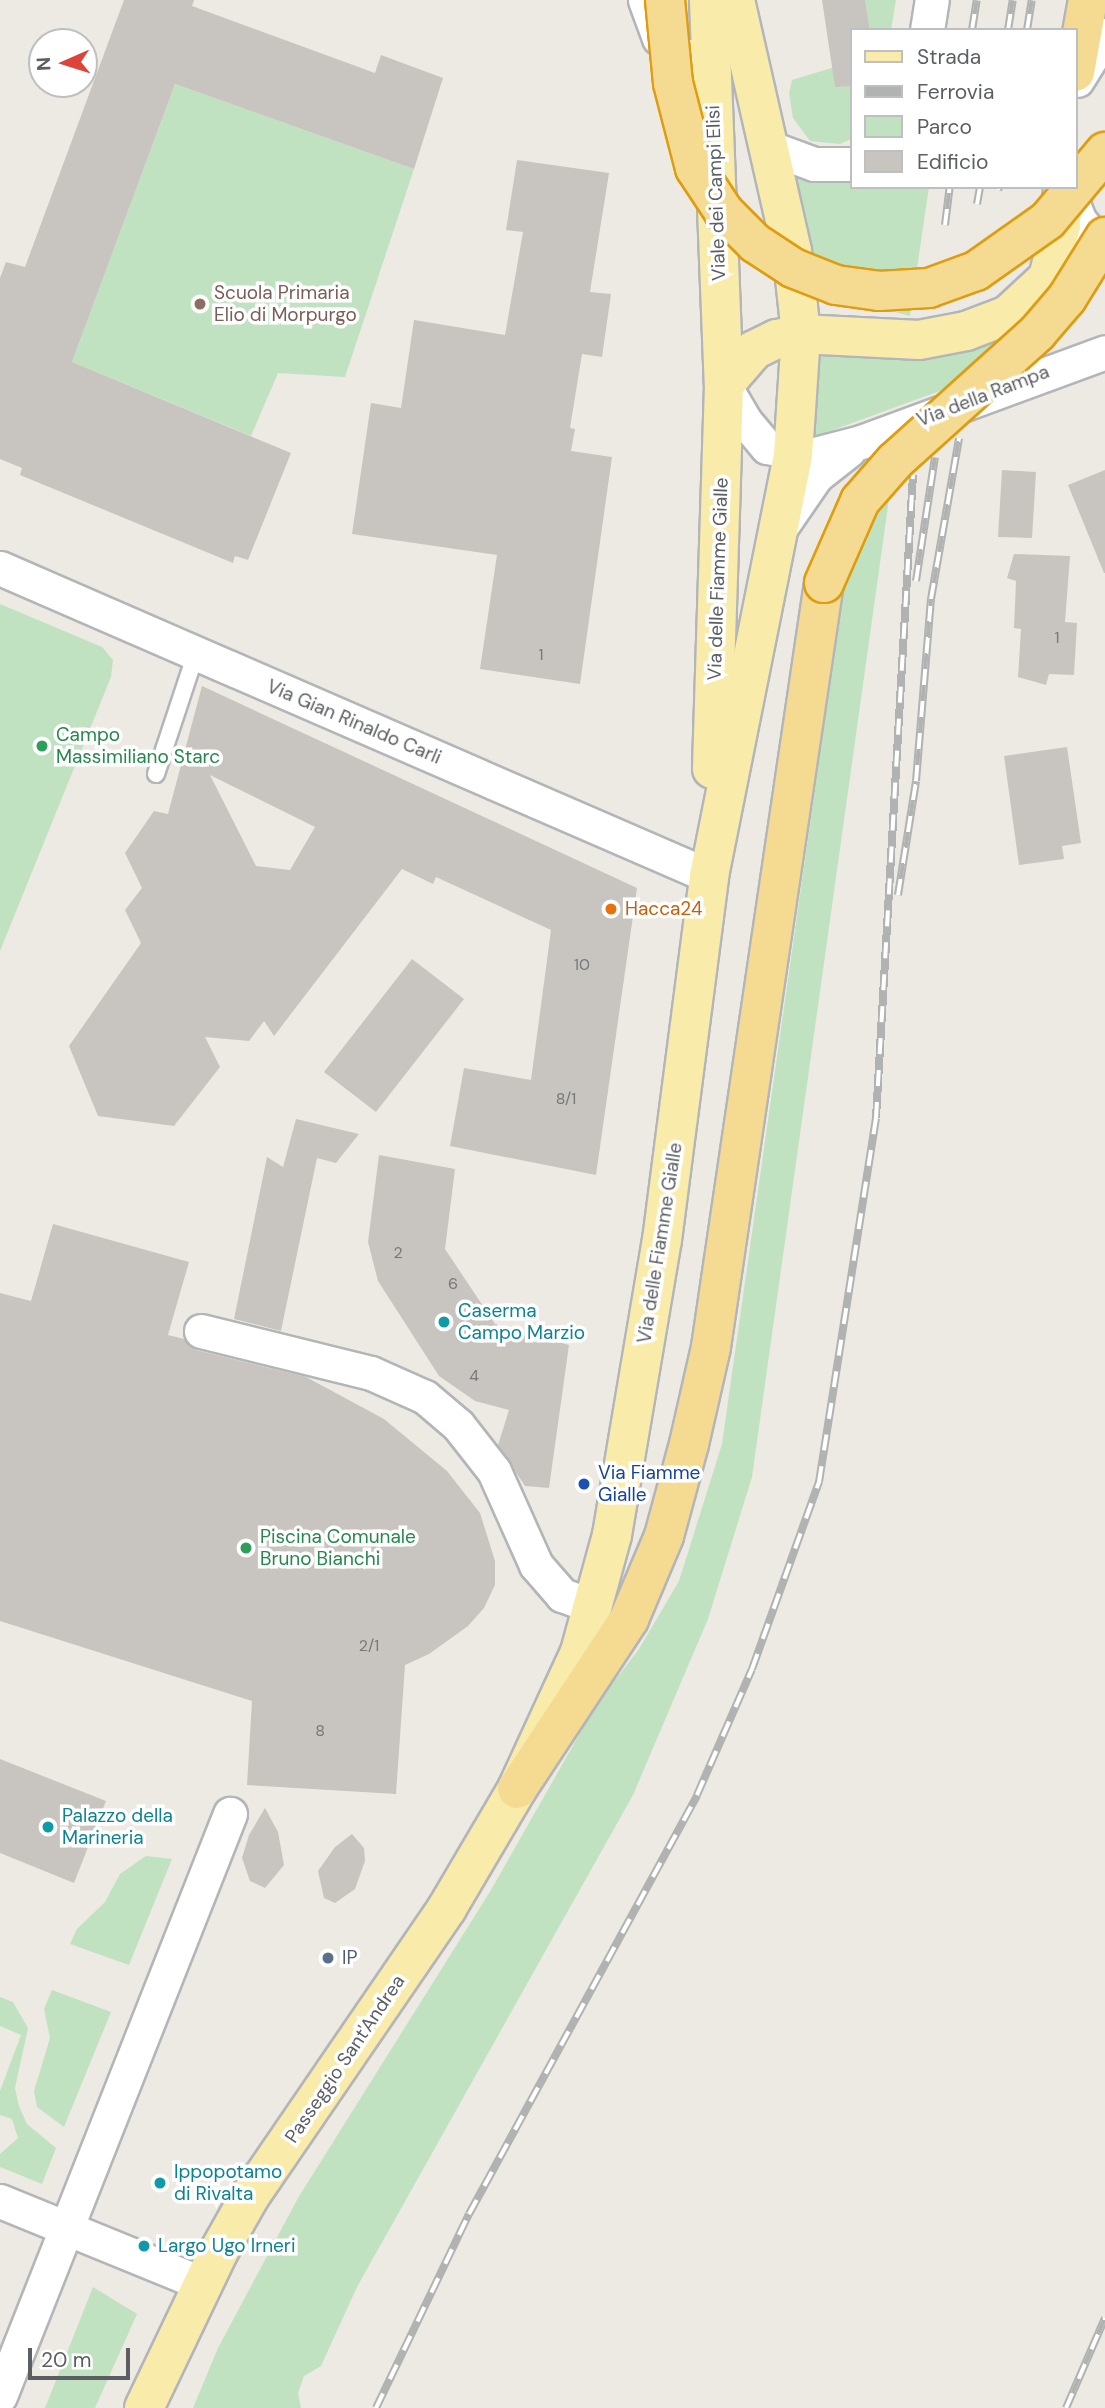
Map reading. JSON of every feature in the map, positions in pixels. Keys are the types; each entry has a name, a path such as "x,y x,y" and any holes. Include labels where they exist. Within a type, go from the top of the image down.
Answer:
{"highway":[{"path":"666,0 673,83 695,168 724,212 755,243 793,268 836,285 879,291 929,288 976,271 1048,220 1074,189"},
{"path":"1077,61 1088,0"},
{"path":"1077,185 1105,152"},
{"path":"517,1789 629,1619 664,1536 689,1444 711,1347 824,583 860,501 895,461 1037,333 1068,298 1105,237"}],"main road":[{"name":"Viale dei Campi Elisi","path":"709,0 724,386"},
{"path":"735,0 792,251 801,334"},
{"path":"724,386 754,350 801,334 919,340 966,331 1008,315 1048,278 1059,235 1064,189"},
{"name":"Via delle Fiamme Gialle","path":"517,1789 557,1707 593,1606 612,1535 662,1240 709,876 793,455 801,334"},
{"name":"Via delle Fiamme Gialle","path":"709,876 724,386"},
{"name":"Passeggio Sant'Andrea","path":"144,2408 203,2284 250,2196 447,1908 517,1789"}],"street":[{"path":"645,0 659,38 686,57 712,55"},
{"path":"927,28 932,0"},
{"path":"1077,80 1105,35"},
{"path":"768,147 814,164 850,164"},
{"path":"1065,189 1080,221 1105,251"},
{"name":"Via della Rampa","path":"793,455 861,442 1105,352"},
{"path":"724,386 745,421 767,447 793,455"},
{"name":"Via della Rampa","path":"780,529 817,477 861,442"},
{"name":"Via Gian Rinaldo Carli","path":"0,568 709,876"},
{"path":"201,1331 371,1373 425,1396 458,1424 494,1471 536,1565 562,1595 593,1606"},
{"path":"0,2396 230,1814"},
{"path":"0,2201 203,2284"}],"lane":[{"path":"156,774 196,653"}],"green space":[{"path":"865,0 896,0 891,28 870,28"},
{"path":"850,62 850,139 840,144 810,141 793,118 789,93 792,80"},
{"path":"175,84 414,169 345,377 278,373 251,436 72,362"},
{"path":"793,176 816,183 850,180 850,189 929,189 910,316 857,302 815,273"},
{"path":"1008,339 956,385 814,437 816,355 936,358"},
{"path":"889,499 752,1477 708,1619 633,1795 357,2287 321,2366 304,2376 298,2393 301,2408 193,2408 218,2348 298,2198 491,1890 596,1705 639,1649 679,1581 722,1444 843,592 858,541"},
{"name":"Campo Massimiliano Starc","path":"0,604 102,647 113,660 111,677 0,951"},
{"path":"146,1856 172,1859 129,1965 70,1944 77,1929 105,1902 120,1874"},
{"path":"52,1990 111,2012 64,2127 37,2107 34,2091 50,2038 44,2009"},
{"path":"0,1997 13,2002 28,2028 15,2088 19,2106 27,2124 56,2148 42,2184 0,2167 0,2154 18,2138 12,2119 0,2115 0,2091 21,2035 0,2026"},
{"path":"93,2287 137,2314 95,2408 45,2408"}],"building":[{"path":"124,0 194,0 192,6 375,73 381,55 443,78 414,169 175,84 72,362 291,453 248,560 235,556 233,563 20,475 22,468 0,459 0,278 6,262 25,267 88,98 98,98 98,70"},
{"path":"822,0 865,0 870,28 850,28 850,86 835,87"},
{"path":"517,160 609,173 590,292 611,294 602,357 582,354 570,428 575,429 571,451 612,457 580,684 480,669 497,555 352,534 371,403 401,408 414,320 505,335 523,232 506,230"},
{"path":"1002,470 1036,472 1032,538 998,537"},
{"path":"1105,470 1105,573 1104,573 1068,485"},
{"path":"1014,554 1070,556 1065,622 1077,623 1074,675 1049,674 1046,685 1018,677 1021,629 1014,628 1016,581 1007,578"},
{"path":"202,686 637,888 596,1175 450,1146 464,1068 531,1080 551,930 436,877 433,884 402,869 274,1036 264,1021 249,1041 205,1037 220,1067 174,1126 98,1116 69,1046 141,943 125,910 142,888 125,853 154,811 168,814","holes":["210,775 315,827 290,870 256,866"]},
{"path":"1067,747 1081,843 1062,846 1064,859 1019,865 1004,756"},
{"path":"412,959 464,999 376,1112 324,1072"},
{"path":"296,1119 359,1134 336,1163 317,1158 281,1331 234,1319 267,1157 283,1167"},
{"name":"Caserma Campo Marzio","path":"379,1155 455,1169 445,1249 495,1324 569,1345 549,1488 525,1486 498,1445 509,1410 475,1401 439,1376 378,1281 368,1242"},
{"name":"Piscina Comunale Bruno Bianchi","path":"53,1224 189,1262 168,1335 184,1339 196,1350 306,1377 384,1419 447,1471 480,1513 495,1561 495,1585 484,1608 468,1626 429,1654 405,1665 396,1794 247,1785 252,1701 0,1621 0,1293 31,1301"},
{"name":"Palazzo della Marineria","path":"0,1759 106,1801 74,1883 0,1853"},
{"path":"265,1808 278,1832 284,1865 265,1888 250,1881 242,1858 249,1835"},
{"path":"352,1834 364,1848 365,1861 355,1889 335,1903 324,1898 318,1871 335,1847"}],"railway":[{"path":"972,28 977,0"},
{"path":"1008,28 1013,0"},
{"path":"1027,28 1032,0"},
{"path":"945,225 950,189"},
{"path":"977,204 980,189"},
{"path":"898,895 916,781 931,599 959,438"},
{"path":"916,581 935,457"},
{"path":"376,2408 469,2214 697,1795 752,1669 819,1482 876,1118 913,475"},
{"path":"1066,2408 1105,2318"}],"place":[{"name":"Scuola Primaria Elio di Morpurgo","path":"200,304"},
{"name":"Campo Massimiliano Starc","path":"42,746"},
{"name":"Hacca24","path":"611,909"},
{"name":"Caserma Campo Marzio","path":"444,1322"},
{"name":"Via Fiamme Gialle","path":"584,1484"},
{"name":"Piscina Comunale Bruno Bianchi","path":"246,1548"},
{"name":"Palazzo della Marineria","path":"48,1827"},
{"name":"IP","path":"328,1958"},
{"name":"Ippopotamo di Rivalta","path":"160,2183"},
{"name":"Largo Ugo Irneri","path":"144,2246"}]}
